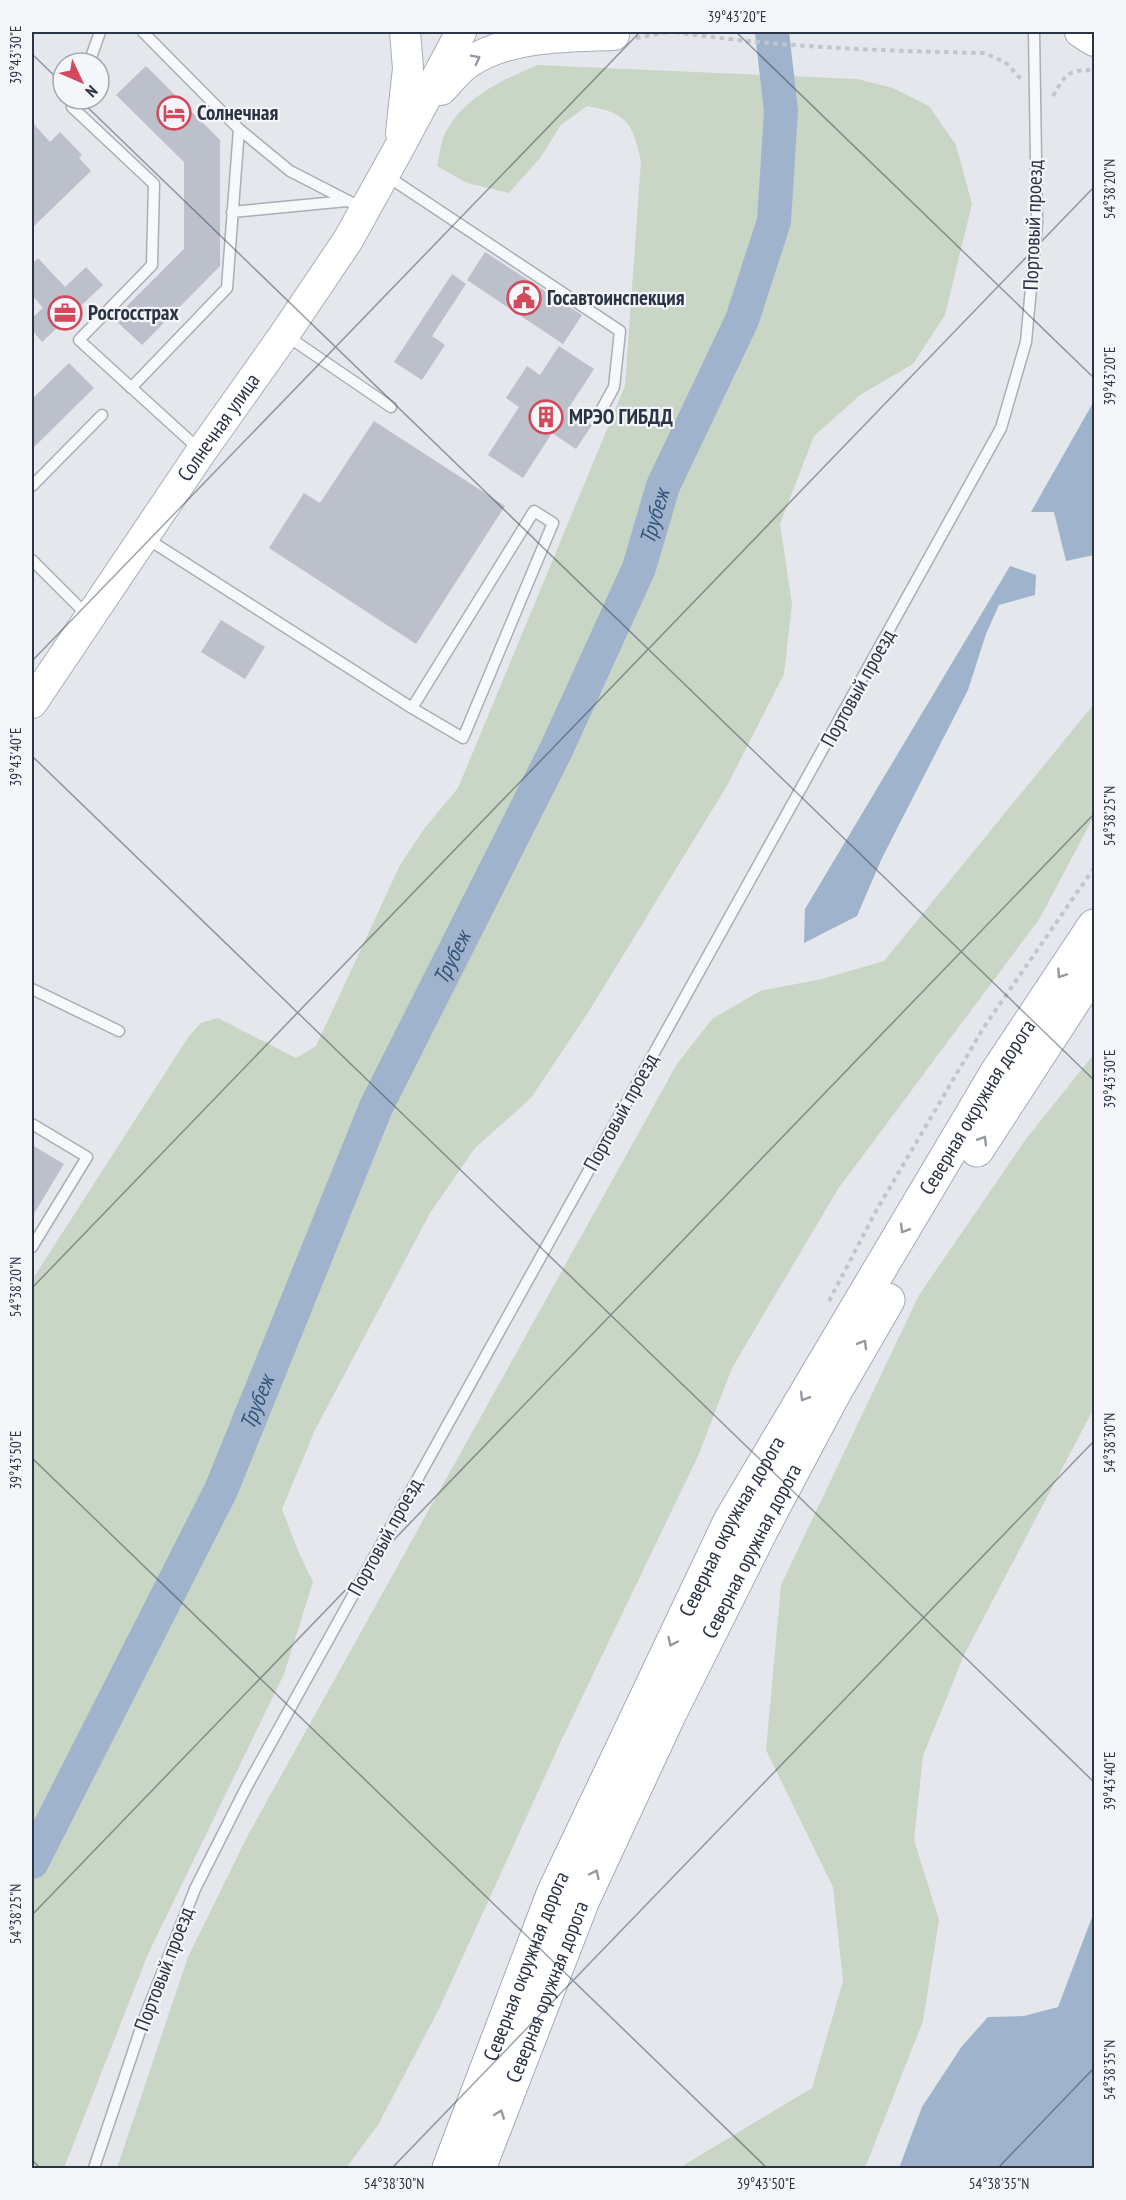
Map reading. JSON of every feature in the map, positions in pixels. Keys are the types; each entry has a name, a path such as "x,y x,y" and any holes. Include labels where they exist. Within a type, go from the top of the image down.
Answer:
{"main road":[{"name":"Солнечная улица","path":"399,148 408,69 405,32"},
{"name":"Солнечная улица","path":"32,703 201,452 348,240 356,206 385,174 461,32"},
{"path":"1080,32 1095,41"},
{"path":"418,113 466,64 492,51 548,36 614,34"},
{"name":"Северная окружная дорога","path":"449,2169 553,1894 730,1521 997,1072 1095,926"},
{"name":"Северная оружная дорога","path":"479,2169 583,1900 669,1715 761,1531 832,1397 911,1260 993,1124 1095,970"}],"lane":[{"path":"93,51 100,32"},
{"path":"143,32 239,129 290,171 356,206"},
{"name":"Портовый проезд","path":"94,2169 144,2019 195,1889 247,1785 1001,428 1026,342 1038,223 1034,32"},
{"path":"76,111 154,184 152,265 79,340 201,452"},
{"path":"131,388 227,288 239,129"},
{"path":"385,174 620,331 614,387 597,418"},
{"path":"232,212 356,206"},
{"path":"284,335 391,407"},
{"path":"32,486 102,415"},
{"path":"143,537 412,708 463,738 553,523 534,511 412,708"},
{"path":"32,560 90,617"},
{"path":"32,989 119,1031"},
{"path":"32,1124 87,1157 32,1247"}],"path":[{"path":"614,34 668,32"},
{"path":"675,32 715,38 834,47 984,53 1005,62 1025,86"},
{"path":"1053,96 1064,76 1075,70 1095,70"}],"green space":[{"path":"537,65 857,79 893,88 929,106 956,145 972,204 945,315 913,364 860,395 814,436 780,524 792,604 784,674 728,784 589,1011 531,1098 475,1148 430,1213 315,1430 282,1509 313,1582 284,1674 148,1954 64,2168 32,2168 32,1280 189,1036 201,1023 218,1018 296,1058 316,1046 400,865 424,829 458,788 625,386 641,161 631,128 626,121 611,112 587,106 561,125 540,158 509,193 467,183 437,166 443,138 450,124 460,112 470,102 495,85"},
{"path":"1094,704 1094,816 1040,918 838,1189 732,1368 698,1456 562,1739 439,2009 378,2125 346,2168 117,2168 188,1957 248,1835 677,1064 712,1019 760,991 822,979 884,961"},
{"path":"1094,1054 1094,1408 964,1655 923,1756 914,1840 939,1920 923,2021 865,2168 679,2168 812,2088 843,1981 833,1887 766,1750 781,1585 919,1295 1026,1139"}],"water":[{"path":"1094,401 1094,555 1066,561 1054,512 1031,512"},
{"path":"1010,566 1036,575 1035,595 999,605 986,634 968,690 882,858 857,916 804,943 805,909"},
{"path":"1094,1912 1094,2168 899,2168 922,2107 962,2046 988,2017 1024,2016 1058,2007"}],"building":[{"path":"146,66 220,140 220,266 142,345 114,319 184,249 184,162 116,95"},
{"path":"32,122 50,142 60,132 82,155 79,158 91,171 32,228"},
{"name":"Госавтоинспекция","path":"485,252 582,315 563,344 467,280"},
{"path":"38,258 65,287 86,267 103,285 42,342 32,330 32,318 43,308 32,295 32,264"},
{"path":"452,274 466,284 432,336 445,345 422,380 394,362"},
{"name":"МРЭО ГИБДД","path":"559,346 594,369 568,409 592,425 576,449 552,433 523,478 488,455 519,407 506,398 527,366 540,375"},
{"path":"69,363 94,388 32,449 32,399"},
{"path":"374,421 505,506 416,644 269,548 304,493 320,503"},
{"path":"221,620 265,647 245,679 201,652"},
{"path":"32,1145 64,1164 32,1217"}],"waterway":[{"name":"Трубеж","path":"32,1862 221,1490 376,1107 556,750 639,568 663,486 742,320 774,221 781,111 772,32"}],"place":[{"name":"Солнечная","path":"174,113"},
{"name":"Госавтоинспекция","path":"524,298"},
{"name":"Росгосстрах","path":"65,313"},
{"name":"МРЭО ГИБДД","path":"546,417"}]}
